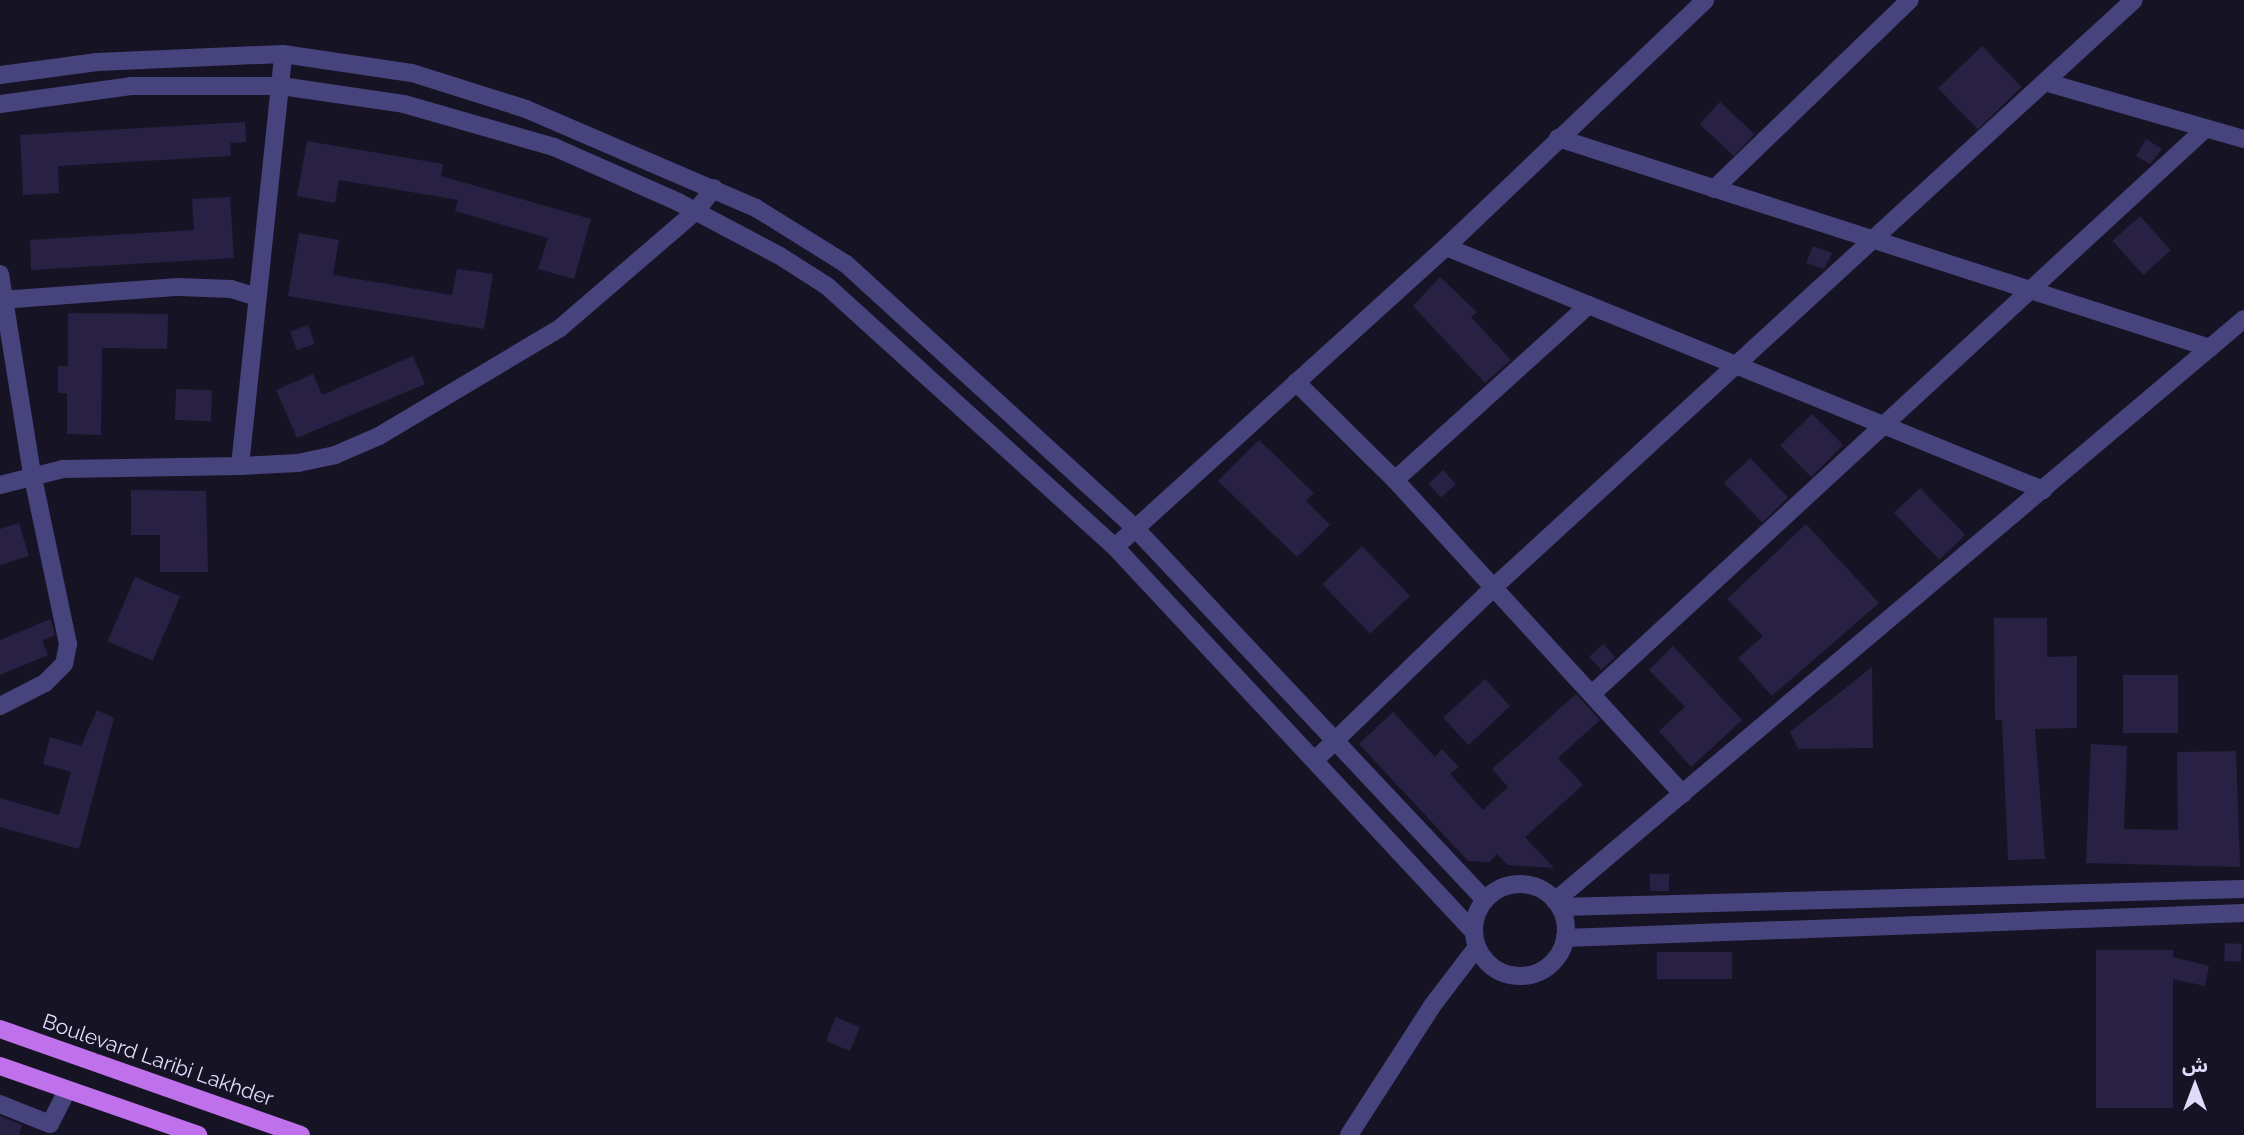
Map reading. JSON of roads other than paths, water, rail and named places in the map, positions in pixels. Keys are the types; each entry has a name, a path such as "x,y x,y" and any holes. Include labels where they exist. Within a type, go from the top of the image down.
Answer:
{"main road":[{"name":"Boulevard Laribi Lakhder","path":"0,1029 301,1135"},
{"path":"0,1066 198,1135"}],"street":[{"path":"1115,547 1446,247 1705,0"},
{"path":"1714,189 1910,0"},
{"path":"1316,759 1494,587 1739,366 2134,0"},
{"path":"240,466 265,197 283,54"},
{"path":"0,75 97,62 283,54 412,73 526,109 714,188 805,235 846,264 1135,528 1338,738 1485,900"},
{"path":"2045,82 2244,139"},
{"path":"0,104 131,86 281,86 404,104 492,127 554,148 696,211 827,286 1115,547 1316,759 1475,939 1493,968 1518,976 1543,970 1553,961 1565,938 1557,904"},
{"path":"1593,693 1887,426 2205,129"},
{"path":"1558,138 2210,348"},
{"path":"0,485 32,473 240,466 310,460 379,436 560,328 696,211 714,188"},
{"path":"1446,247 2043,490"},
{"path":"0,274 2,300 32,473 68,644 64,664 45,683 0,706"},
{"path":"2,300 178,287 232,289 257,298"},
{"path":"1395,480 1589,305"},
{"path":"1557,904 2244,319"},
{"path":"1296,382 1395,480 1683,794"},
{"path":"1349,1135 1475,939 1485,900 1507,886 1533,886 1557,904 2244,888"},
{"path":"1565,938 2244,914"},
{"path":"0,1104 50,1129 67,1090"}]}
